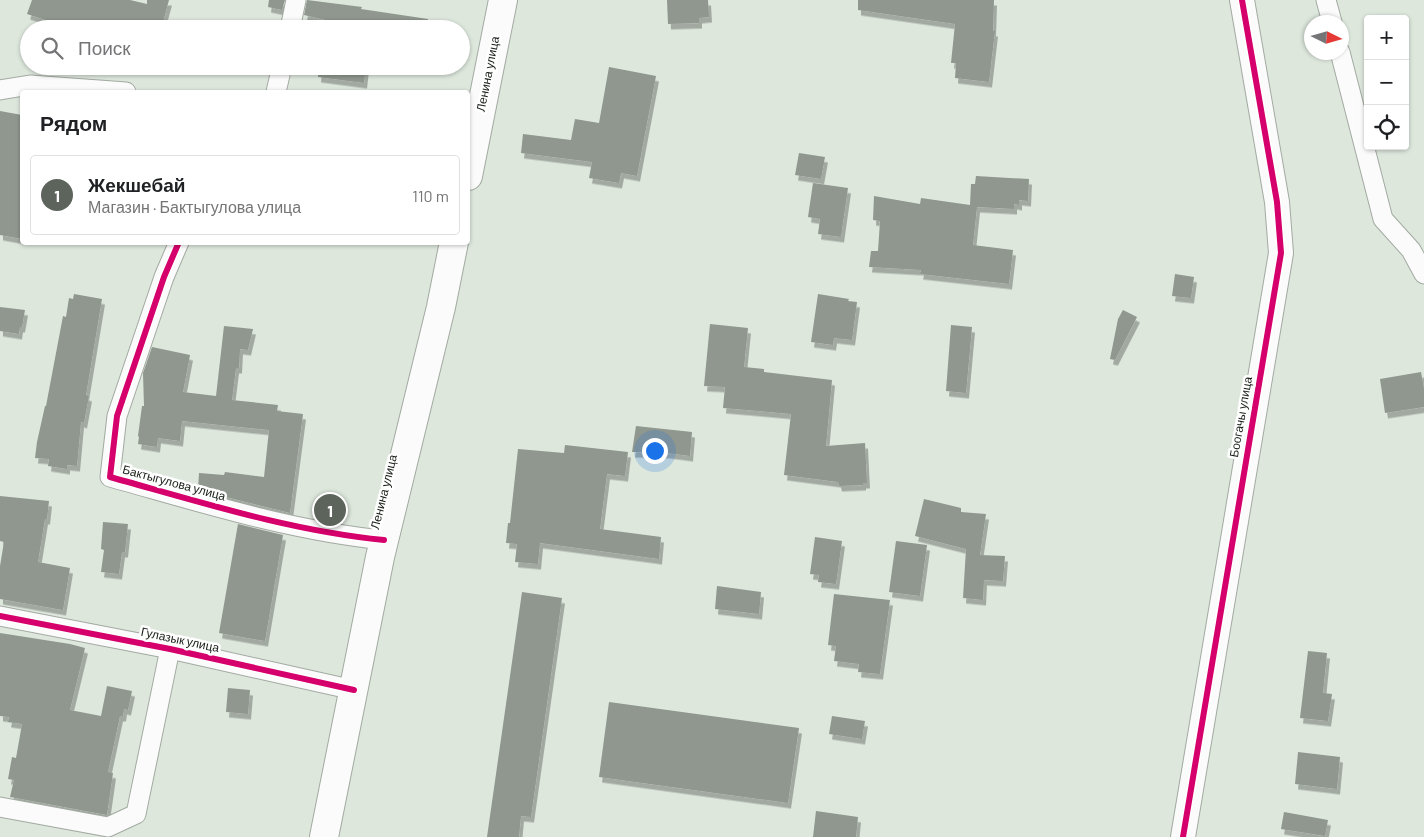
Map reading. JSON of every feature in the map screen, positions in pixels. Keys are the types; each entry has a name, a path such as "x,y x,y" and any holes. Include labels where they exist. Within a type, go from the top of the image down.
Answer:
{"main road":[{"name":"Ленина улица","path":"470,152 472,128 503,0"},
{"name":"Ленина улица","path":"324,837 384,540 441,307 453,245"}],"street":[{"path":"292,20 296,0"},
{"name":"Боогачы улица","path":"1183,837 1280,253 1277,202 1242,0"},
{"path":"1326,0 1330,15"},
{"path":"1342,60 1383,219 1411,250 1424,274"},
{"path":"276,90 280,75"},
{"path":"0,90 30,84 102,90"},
{"name":"Бактыгулова улица","path":"178,245 164,277 117,416 110,477 280,523 343,536 384,540"},
{"name":"Гулазык улица","path":"0,616 170,649 354,690"},
{"path":"0,807 108,828 136,814 170,649"}],"building":[{"path":"32,0 130,0 147,4 147,0 169,0 163,20 45,20 27,14"},
{"path":"269,0 285,0 282,10 268,7"},
{"path":"307,0 362,7 361,9 428,19 326,20 304,15"},
{"path":"667,0 708,0 709,17 699,18 699,23 668,24"},
{"path":"858,0 994,0 993,31 995,31 989,82 955,78 956,63 951,63 955,24 858,10"},
{"path":"609,67 656,76 637,176 621,173 619,183 589,178 592,162 521,153 523,134 571,140 575,119 599,123"},
{"path":"318,75 365,75 364,83 318,77"},
{"path":"0,111 20,115 20,239 0,235"},
{"path":"799,153 825,157 821,179 795,175"},
{"path":"976,176 1029,179 1028,201 1019,200 1019,205 1014,204 1014,209 977,207 973,245 1013,250 1009,284 920,274 921,270 869,267 871,251 878,251 880,221 873,220 874,196 920,204 921,198 970,205 971,184 975,184"},
{"path":"813,183 848,188 841,237 818,234 820,219 808,217"},
{"path":"1175,274 1194,277 1191,298 1172,296"},
{"path":"74,294 102,299 86,395 89,396 84,423 81,422 77,466 67,465 67,469 48,466 49,459 35,458 63,316 66,317 69,298 73,299"},
{"path":"818,294 857,302 852,340 834,338 833,345 811,342"},
{"path":"0,307 25,310 19,334 0,331"},
{"path":"1123,310 1137,317 1115,360 1110,359 1118,319"},
{"path":"710,324 748,328 744,367 764,369 764,372 832,380 826,446 865,443 867,483 863,483 863,485 839,486 838,482 784,475 791,414 723,408 725,387 704,386"},
{"path":"951,325 972,327 966,393 946,391"},
{"path":"224,326 253,329 248,350 240,349 239,368 236,368 232,400 278,405 277,411 303,414 290,513 198,490 199,473 224,475 225,472 264,477 269,430 182,421 180,441 158,438 157,447 138,444 142,406 144,406 143,373 152,347 190,355 183,392 216,396"},
{"path":"1421,372 1424,389 1424,407 1385,413 1380,379"},
{"path":"636,426 692,432 690,456 632,452"},
{"path":"565,445 628,452 625,476 607,474 600,529 661,537 659,559 540,543 538,564 515,562 517,544 506,543 518,449 564,453"},
{"path":"0,496 49,501 38,562 70,568 63,610 0,599 0,566 4,542 0,541"},
{"path":"924,499 961,508 961,512 986,514 980,555 1005,556 1003,581 984,580 983,600 963,598 966,549 915,536"},
{"path":"103,522 128,524 125,552 122,552 119,574 101,572 104,550 101,549"},
{"path":"238,524 283,535 265,641 219,633"},
{"path":"815,537 842,541 836,584 818,582 819,575 810,574"},
{"path":"896,541 927,545 920,596 889,592"},
{"path":"717,586 761,592 759,614 715,609"},
{"path":"522,592 562,598 531,817 521,816 519,837 487,837"},
{"path":"834,594 890,600 880,674 858,672 859,664 834,661 836,646 828,645"},
{"path":"0,633 85,648 70,710 101,716 107,686 132,691 128,710 124,709 123,716 120,716 108,772 113,773 107,815 10,797 14,780 8,779 12,757 16,758 22,724 8,722 9,717 0,716"},
{"path":"1308,651 1327,653 1323,693 1332,694 1328,721 1300,718"},
{"path":"228,688 250,690 248,714 226,712"},
{"path":"609,702 799,728 788,803 599,777"},
{"path":"832,716 865,721 862,739 829,734"},
{"path":"1298,752 1340,757 1337,789 1295,784"},
{"path":"816,811 858,817 856,837 813,837"},
{"path":"1284,812 1328,820 1325,836 1281,829"}],"cycle path":[{"path":"1183,837 1281,253 1277,202 1242,0"},
{"path":"178,245 164,277 117,416 110,477 280,523 349,536 384,540"},
{"path":"0,616 170,649 354,690"}],"place":[{"name":"Жекшебай","path":"330,510"}]}
